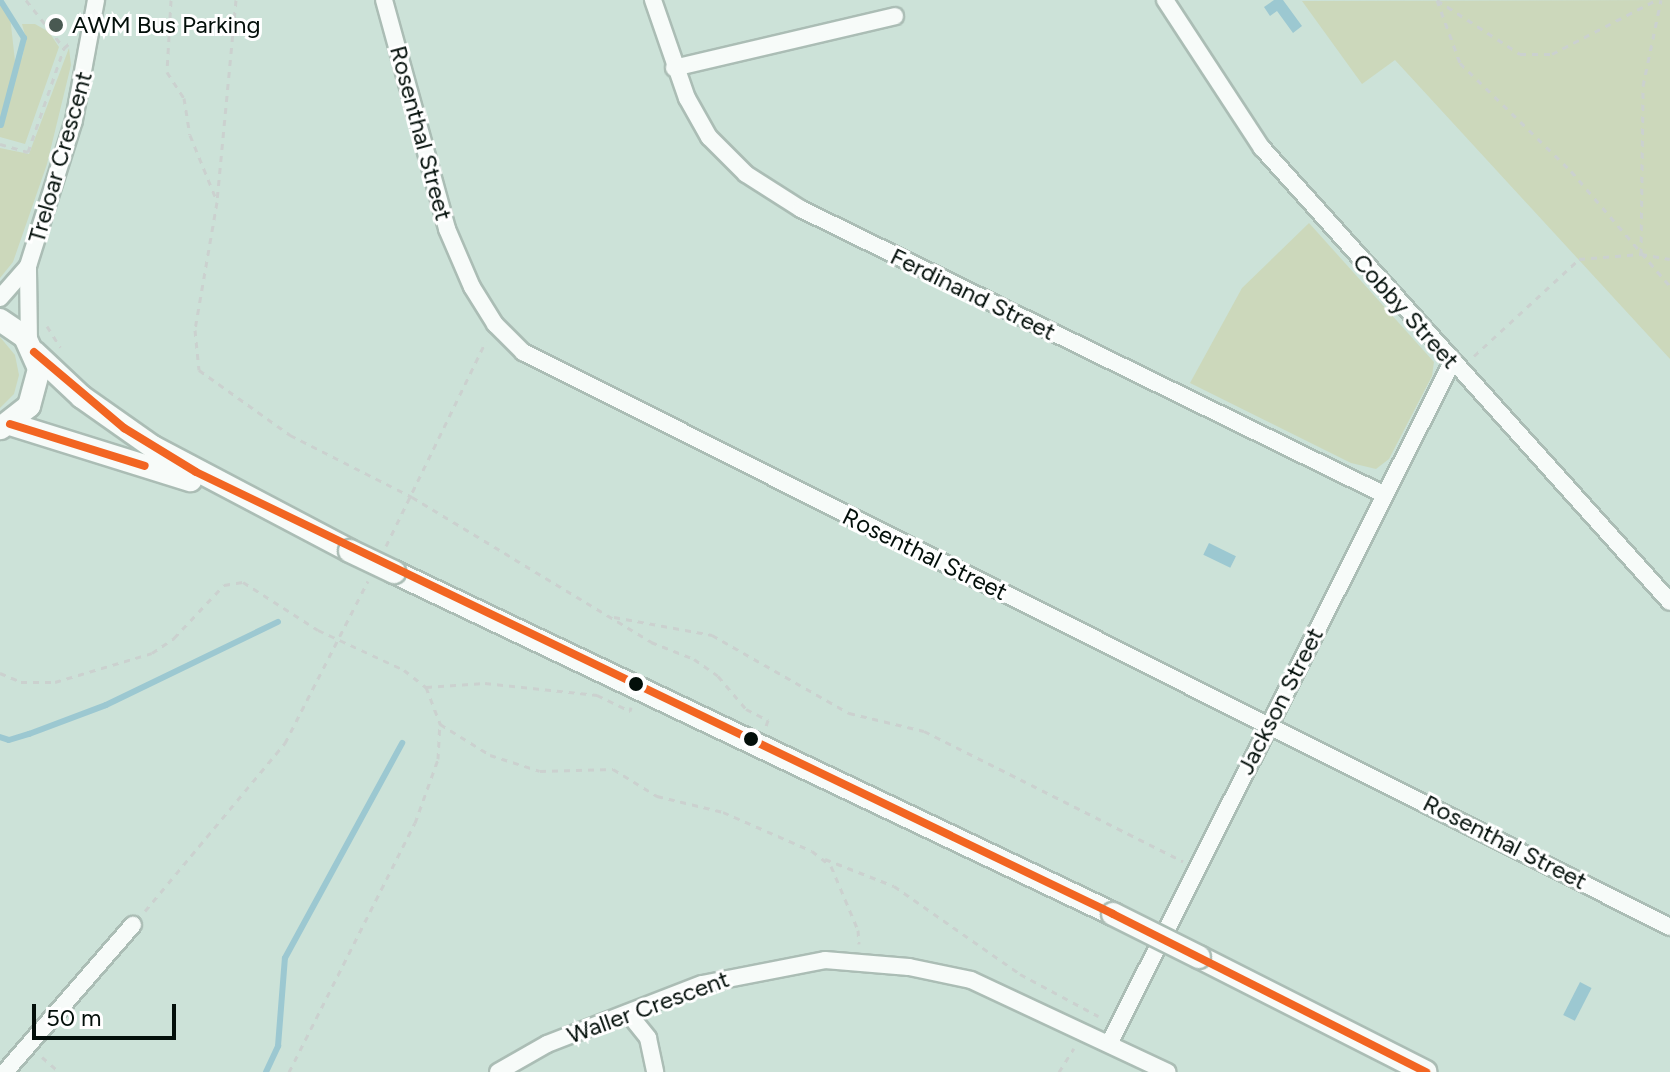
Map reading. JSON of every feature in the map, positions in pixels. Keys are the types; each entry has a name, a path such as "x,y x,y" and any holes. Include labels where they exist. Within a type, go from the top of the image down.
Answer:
{"main road":[{"path":"0,320 124,428 280,516 1113,914 1426,1072"},
{"path":"32,347 39,369 35,395 5,426 214,488 280,516"}],"street":[{"name":"Treloar Crescent","path":"32,347 28,266 74,120 96,0"},
{"name":"Rosenthal Street","path":"384,0 447,229 472,287 495,324 523,352 1670,927"},
{"name":"Ferdinand Street","path":"653,0 674,68 709,137 746,174 801,209 1385,495"},
{"name":"Cobby Street","path":"1165,0 1189,44 1262,148 1670,602"},
{"path":"674,68 895,16"},
{"name":"Treloar Crescent","path":"0,298 28,266"},
{"name":"Jackson Street","path":"1110,1042 1385,495 1456,365"},
{"path":"0,1051 9,1067 133,925"},
{"name":"Waller Crescent","path":"498,1072 547,1044 743,973 825,960 971,980 1110,1042 1167,1072"},
{"path":"628,1013 648,1038 655,1072"}],"path":[{"path":"26,0 64,48"},
{"path":"171,0 167,72 184,98 190,135 217,202"},
{"path":"236,0 217,202 195,330 199,370 290,435 412,497 611,617 718,676 746,709 768,720 757,743"},
{"path":"1437,0 1520,54 1552,54 1658,0"},
{"path":"1437,0 1460,63 1571,171 1670,286"},
{"path":"1641,254 1643,86 1658,0"},
{"path":"0,144 28,152 64,48 76,36"},
{"path":"1456,365 1579,259 1641,254 1670,259"},
{"path":"44,314 68,356"},
{"path":"385,548 491,330"},
{"path":"133,925 285,743 371,574"},
{"path":"0,673 21,682 55,682 142,657 174,638 224,585 238,581 337,639 382,658 426,687 440,724 438,759 415,823 289,1072"},
{"path":"611,617 712,635 849,713 924,731 1185,862"},
{"path":"426,687 485,683 566,691 597,695 630,711 640,688"},
{"path":"440,724 490,755 527,768 613,769 657,796 723,812 894,886 1020,974 1098,1016"},
{"path":"824,858 858,930 858,953"},
{"path":"1059,1072 1077,1043"},
{"path":"36,1052 59,1072"}],"green space":[{"path":"1670,0 1670,359 1395,60 1362,84 1302,1"},
{"path":"0,3 10,16 15,61 22,58 26,39 22,24 35,24 49,32 59,47 25,144 0,137"},
{"path":"69,48 71,65 47,164 13,262 0,278 0,148 29,154"},
{"path":"1309,223 1434,362 1432,376 1389,459 1376,469 1351,463 1190,383 1242,288"},
{"path":"0,337 15,355 19,375 14,394 0,408"}],"water":[{"path":"1274,0 1283,0 1302,26 1293,33 1277,11 1270,16 1264,7"},
{"path":"1209,543 1236,556 1230,568 1203,555"},
{"path":"1580,982 1592,988 1575,1021 1563,1015"}],"waterway":[{"path":"0,0 24,38 1,125"},
{"path":"0,737 9,740 29,734 106,705 278,622"},
{"path":"266,1072 278,1046 285,958 402,743"}],"transit line":[{"path":"34,352 124,428 196,472 1113,914 1426,1072"},
{"path":"10,424 145,466"}],"place":[{"name":"AWM Bus Parking","path":"56,25"}]}
